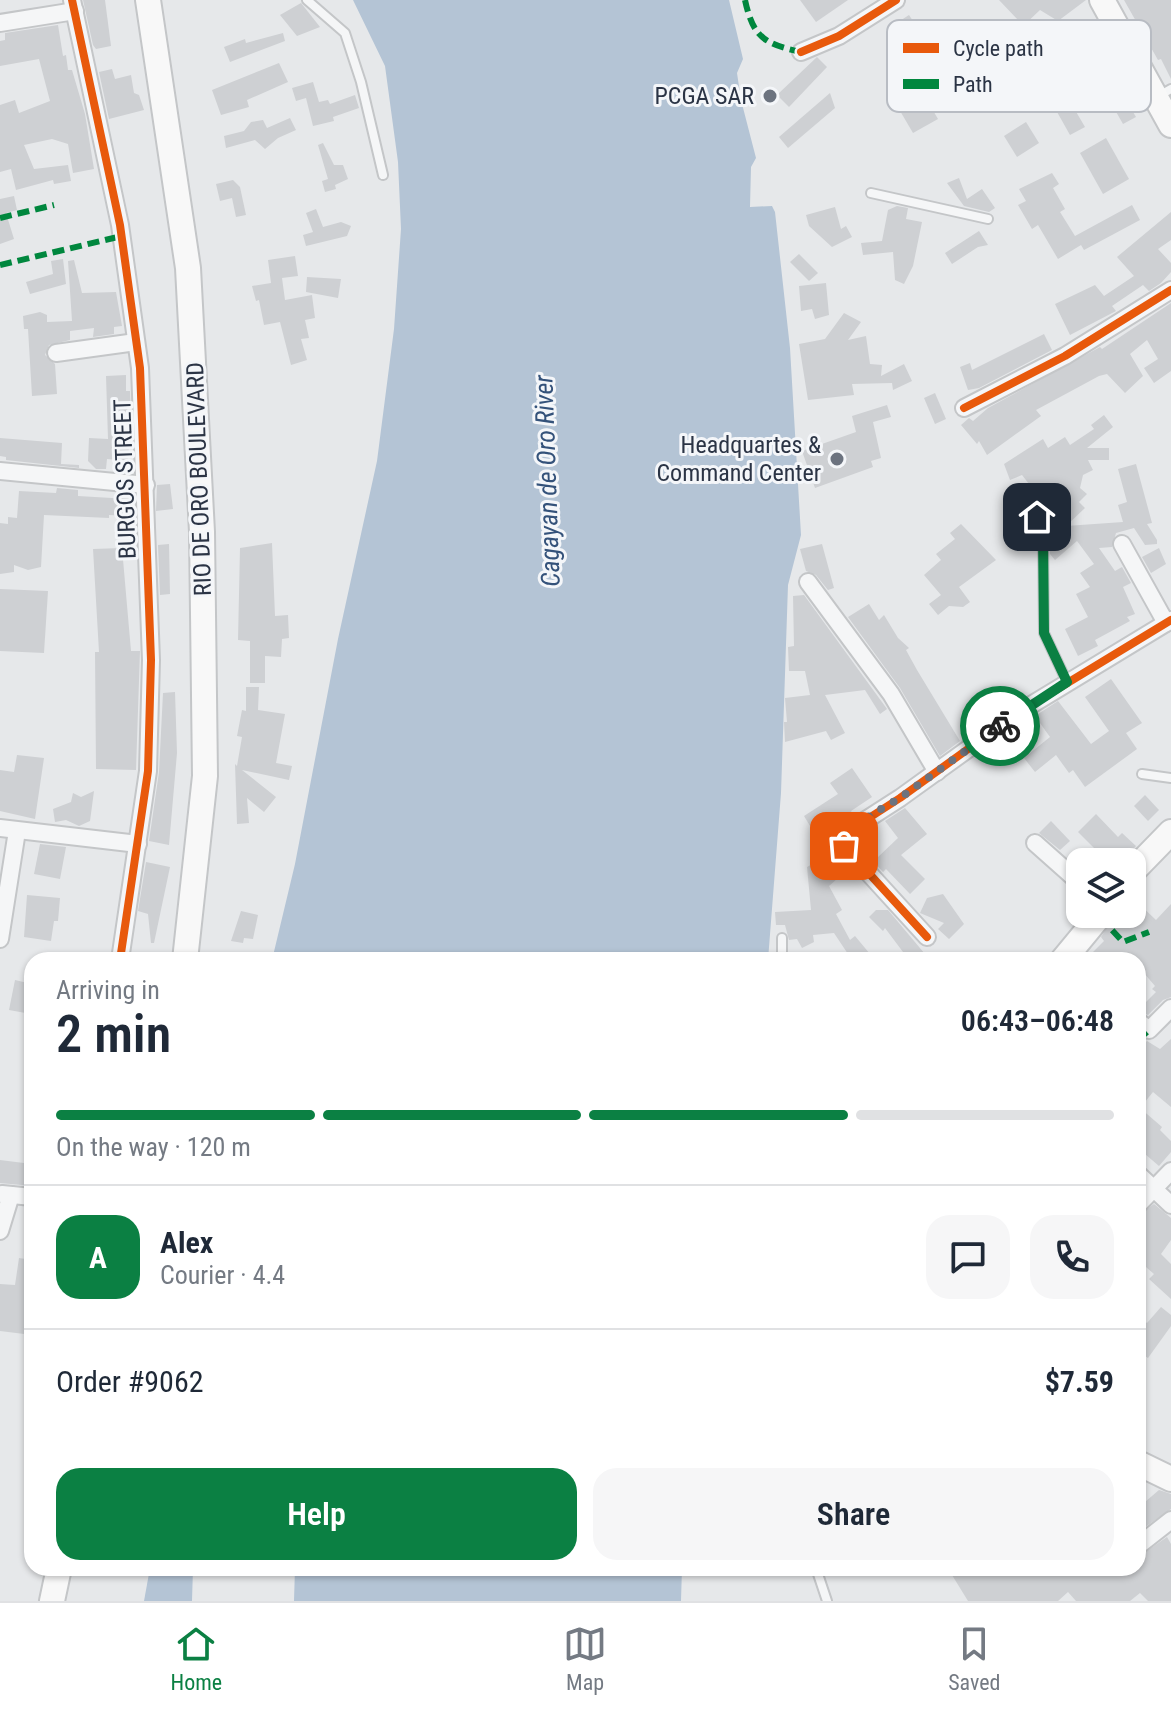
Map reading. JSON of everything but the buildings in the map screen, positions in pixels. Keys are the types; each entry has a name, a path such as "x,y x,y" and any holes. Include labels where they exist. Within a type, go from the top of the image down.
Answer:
{"main road":[{"name":"RIO DE ORO BOULEVARD","path":"148,0 188,268 200,469 205,776 186,952"},
{"path":"1102,0 1115,20"},
{"path":"1151,74 1164,94 1171,125"},
{"path":"1146,858 1171,832"},
{"path":"1070,952 1089,928"},
{"path":"52,1601 57,1576"}],"street":[{"path":"801,52 839,36 896,0"},
{"path":"0,23 74,6"},
{"name":"BURGOS STREET","path":"74,6 120,225 140,368 146,485 151,660 148,771 121,952"},
{"path":"964,408 1065,356 1171,290"},
{"path":"56,353 136,342"},
{"path":"0,471 146,485"},
{"path":"927,937 844,846 842,839 849,828 937,772 1067,682 1169,622 1122,544"},
{"path":"808,582 891,694 937,772"},
{"path":"0,939 8,830 138,844"},
{"path":"1035,843 1066,871"},
{"path":"1146,1028 1149,1030 1171,1008"},
{"path":"1146,1197 1171,1171"},
{"path":"1146,1181 1171,1205"},
{"path":"0,1231 6,1194"},
{"path":"1146,1540 1171,1520"}],"lane":[{"path":"307,0 345,33 361,82 383,175"},
{"path":"871,193 988,219"},
{"path":"1037,517 1043,535 1044,633 1067,682"},
{"path":"1142,774 1171,778"},
{"path":"782,938 782,952"},
{"path":"819,1576 827,1601"}],"water":[{"name":"Cagayan de Oro River","path":"353,0 729,0 743,59 737,73 741,100 756,158 751,167 750,207 772,206 775,212 790,348 801,535 788,585 781,793 769,952 274,952 295,864 338,639 377,461 394,329 401,229 398,162 385,66"},
{"path":"149,1576 193,1576 192,1601 144,1601"},
{"path":"295,1576 682,1576 681,1601 294,1601"}],"marked path":[{"path":"745,0 752,23 762,37 778,46 801,52"},
{"path":"0,218 54,205"},
{"path":"0,265 122,236"},
{"path":"1110,928 1123,942 1149,932"},
{"path":"1146,1033 1149,1030"}],"cycle path":[{"path":"72,0 120,225 140,368 151,660 148,771 121,952"},
{"path":"801,52 839,36 896,0"},
{"path":"964,408 1065,356 1171,290"},
{"path":"927,937 844,846 844,834 900,798 1018,713 1171,620"}],"way so far":[{"path":"844,846 842,839 849,828 900,798 1000,726"}],"place":[{"name":"PCGA SAR","path":"770,96"},
{"name":"Headquartes & Command Center","path":"837,459"}],"route":[{"path":"1000,726 1067,682 1044,633 1043,535 1037,517"}]}
